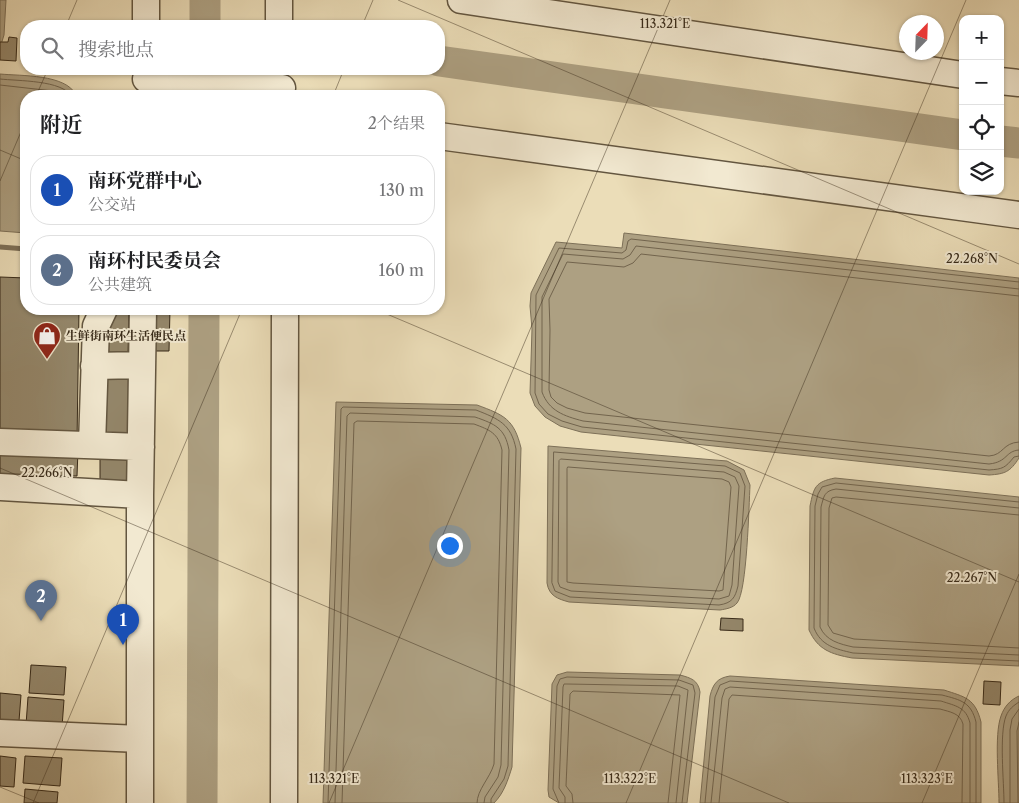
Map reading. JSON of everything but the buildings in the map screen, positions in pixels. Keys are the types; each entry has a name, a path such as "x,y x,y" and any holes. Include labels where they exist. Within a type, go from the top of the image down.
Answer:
{"street":[{"path":"146,0 146,20"},
{"path":"279,0 279,20"},
{"path":"461,0 959,74"},
{"path":"146,81 282,84"},
{"path":"1004,81 1019,83"},
{"path":"445,137 1019,215"},
{"path":"92,445 96,326 101,315"},
{"path":"140,803 142,315"},
{"path":"284,315 284,803"},
{"path":"94,366 142,364"},
{"path":"0,442 141,447"},
{"path":"0,487 140,495"},
{"path":"0,733 140,740"}],"water":[{"path":"0,0 6,0 4,35 0,48"},
{"path":"0,74 42,77 63,83 72,90 20,90 20,233 0,231"},
{"path":"624,233 1019,278 1019,458 1007,471 989,475 581,432 560,426 545,417 535,406 530,393 531,293 556,242 622,248"},
{"path":"336,402 477,405 501,415 515,430 521,448 512,767 503,791 494,803 323,803"},
{"path":"548,446 727,461 744,470 750,485 748,528 743,583 737,603 727,609 720,610 569,602 561,600 552,594 547,583"},
{"path":"835,478 1019,497 1019,666 852,658 832,653 821,647 809,630 810,506 816,486 823,481"},
{"path":"567,672 680,675 696,682 700,692 687,803 559,803 549,797 552,684 557,675"},
{"path":"730,676 944,690 963,697 976,708 981,722 981,803 700,803 710,696 716,682"},
{"path":"1019,696 1019,803 999,803 997,746 999,724 1006,707"}],"waterway":[{"path":"205,0 205,20"},
{"path":"445,62 959,134"},
{"path":"205,75 205,90"},
{"path":"1004,141 1019,143"},
{"path":"0,247 20,249"},
{"path":"202,803 204,315"}],"place":[{"name":"生鲜街南环生活便民点","path":"47,360"},
{"name":"南环村民委员会","path":"41,621"},
{"name":"南环党群中心","path":"123,645"}]}
